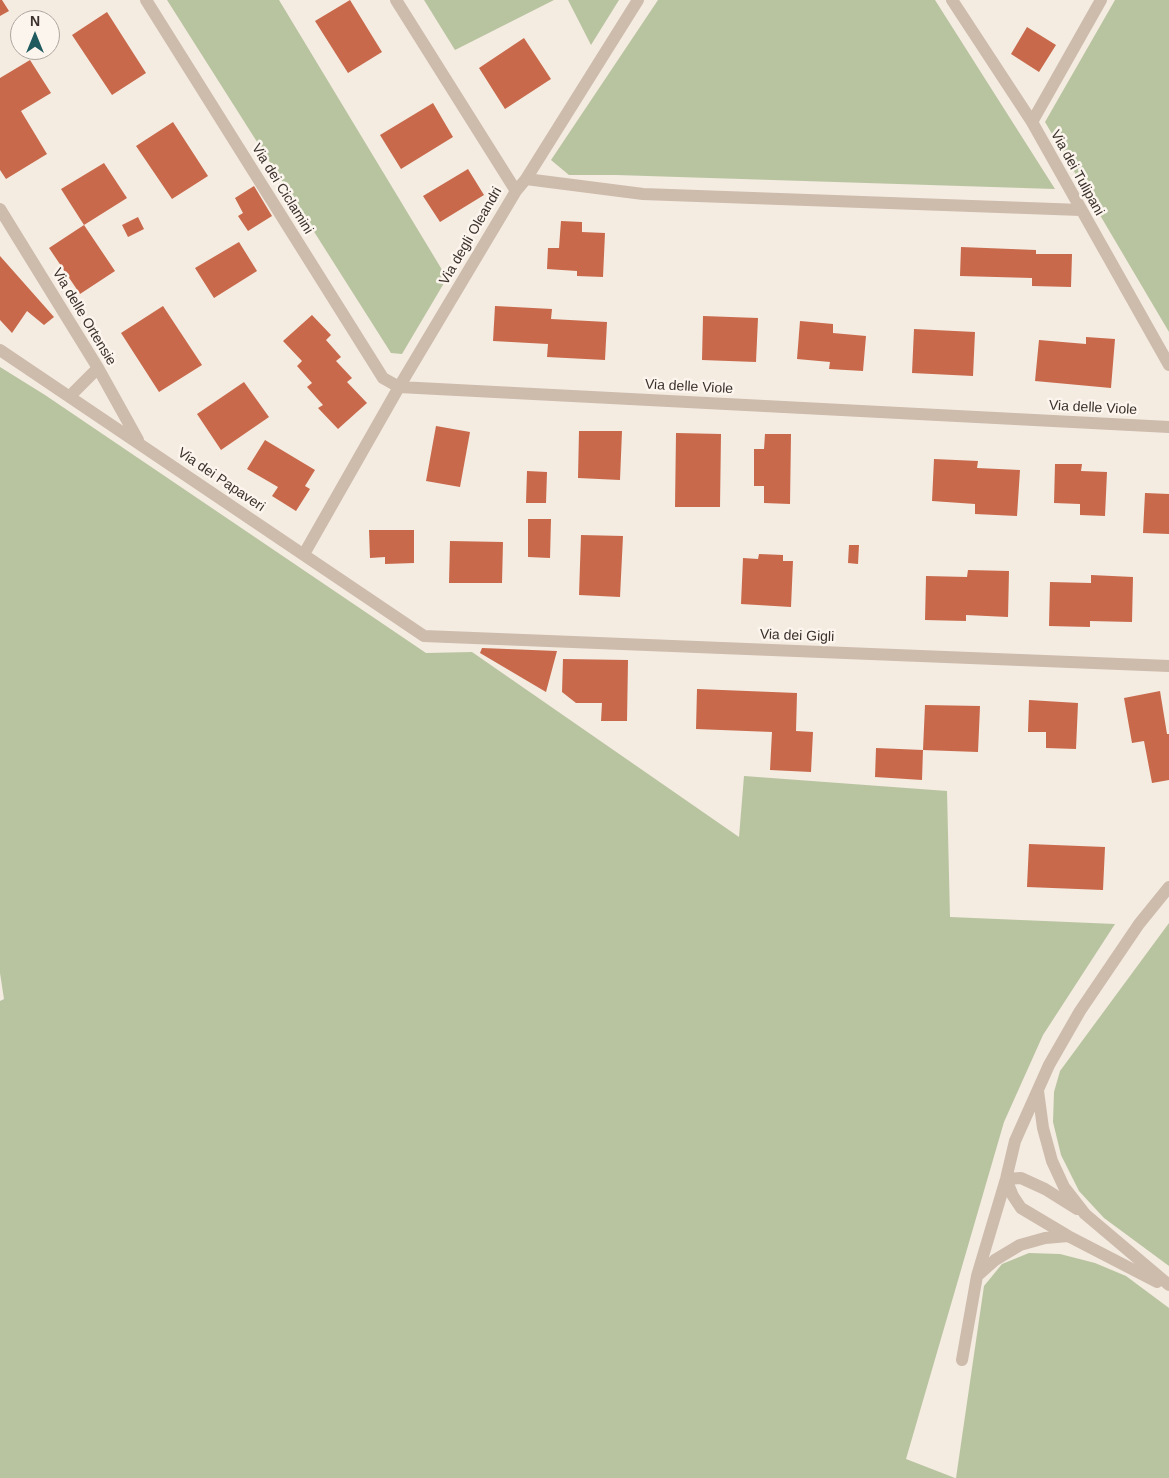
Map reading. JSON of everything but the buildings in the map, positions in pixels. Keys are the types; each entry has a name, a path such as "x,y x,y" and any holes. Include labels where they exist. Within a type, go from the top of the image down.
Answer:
{"street":[{"name":"Via dei Ciclamini","path":"146,0 383,378 399,387"},
{"name":"Via degli Oleandri","path":"396,0 516,191 399,387"},
{"path":"516,191 526,179 638,0"},
{"name":"Via dei Tulipani","path":"952,0 1032,122 1169,365"},
{"path":"1032,122 1101,0"},
{"path":"526,179 643,194 1081,210"},
{"name":"Via delle Ortensie","path":"0,209 98,368 139,443"},
{"name":"Via dei Papaveri","path":"0,350 424,636"},
{"path":"70,396 98,368"},
{"name":"Via delle Viole","path":"399,387 1169,427"},
{"path":"304,554 399,387"},
{"name":"Via dei Gigli","path":"424,636 1169,666"},
{"path":"962,1360 977,1276 1006,1179 1015,1141 1049,1065 1080,1011 1139,924 1169,887"},
{"path":"1038,1090 1043,1128 1052,1160 1064,1186 1085,1214"},
{"path":"1006,1179 1022,1178 1085,1214 1169,1287"},
{"path":"1006,1179 1013,1196 1022,1208 1068,1236 1169,1287"},
{"path":"977,1276 995,1260 1020,1246 1045,1238 1068,1236"}],"green space":[{"path":"167,0 279,0 447,278 402,354 391,353"},
{"path":"424,0 554,0 455,50"},
{"path":"568,0 619,0 591,45"},
{"path":"658,0 935,0 1055,189 569,175 551,160"},
{"path":"1115,0 1169,0 1169,332 1045,122"},
{"path":"0,367 45,395 426,653 472,652 739,837 744,776 947,791 950,917 1115,924 1043,1035 1004,1122 906,1459 955,1478 0,1478 0,1001 4,999 0,973"},
{"path":"1169,923 1169,1266 1104,1218 1079,1191 1061,1155 1053,1122 1054,1092 1060,1071"},
{"path":"1029,1253 1060,1254 1095,1263 1126,1276 1169,1308 1169,1478 956,1478 984,1286 1002,1264"}]}
